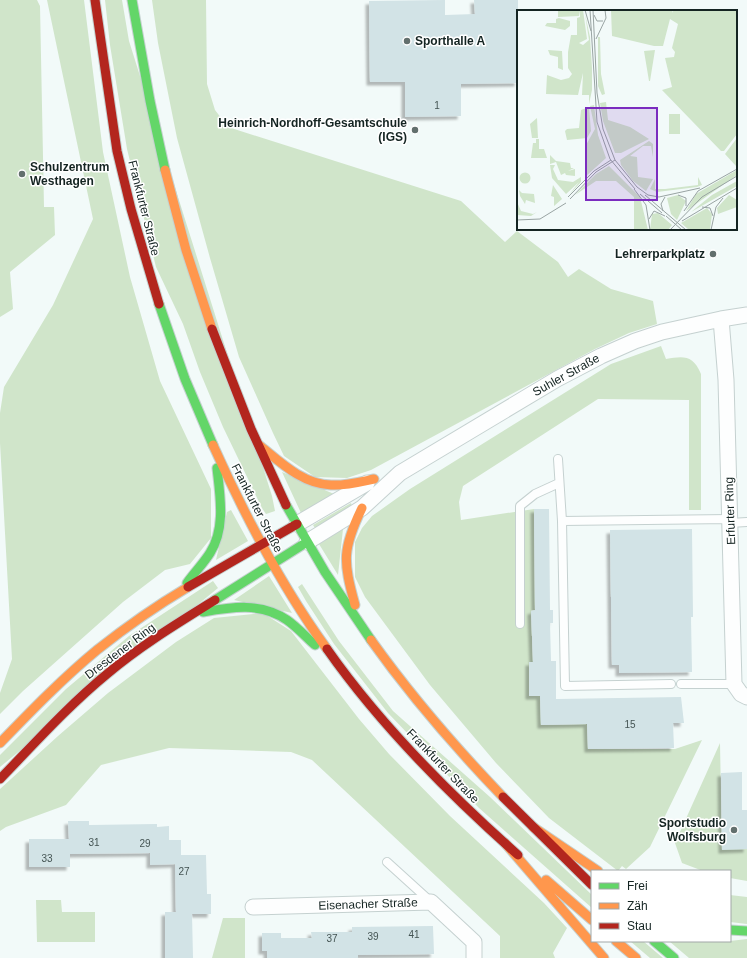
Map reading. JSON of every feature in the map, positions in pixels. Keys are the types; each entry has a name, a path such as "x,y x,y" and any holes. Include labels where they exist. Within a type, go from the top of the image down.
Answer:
{"main road":[{"name":"Frankfurter Straße","path":"95,0 102,56 117,149 149,276 183,374 215,453 261,544 307,620 335,661 382,720 461,803 591,919"},
{"name":"Frankfurter Straße","path":"132,0 139,48 156,136 177,220 199,296 255,442 297,524 361,625 423,707 478,770 591,884"},
{"path":"255,442 297,475 313,482 329,485 348,484 374,479"},
{"path":"180,592 210,553 216,541 221,507 215,453"},
{"path":"361,625 347,577 345,558 347,542 362,508"},
{"name":"Dresdener Ring","path":"0,743 36,706 111,639 180,592 297,524"},
{"name":"Dresdener Ring","path":"0,779 75,702 107,674 138,650 191,614 307,542"},
{"path":"191,614 246,606 264,608 282,617 335,661"},
{"path":"533,827 597,870"},
{"path":"505,843 604,958"},
{"path":"731,930 747,931"},
{"path":"617,942 636,958"},
{"path":"655,942 674,958"}],"street":[{"name":"Suhler Straße","path":"307,542 362,508 400,473 557,379 601,356 635,341 662,332 747,315"},
{"name":"Erfurter Ring","path":"721,319 726,380 734,684"},
{"name":"Suhler Straße","path":"297,524 374,479 400,473"},
{"path":"734,684 741,694 747,697"},
{"name":"Eisenacher Straße","path":"254,907 430,902 474,942 474,958"}],"lane":[{"path":"558,459 562,521 565,686 671,684"},
{"path":"520,624 520,506 536,494 559,483"},
{"path":"562,521 747,522"},
{"path":"681,684 734,684"},
{"path":"386,862 430,902"}],"green space":[{"name":"Schulzentrum Westhagen","path":"0,0 37,0 40,6 44,207 54,207 55,235 10,272 13,309 0,317 0,208"},
{"path":"47,0 84,0 103,152 130,277 160,381 211,489 211,538 190,564 165,570 123,602 23,691 0,714 0,693 12,659 0,443 0,413 4,387 53,305 93,219"},
{"path":"105,0 122,0 129,41 272,496 275,511 266,514 223,427 200,372 183,324 156,267 127,149 110,45"},
{"path":"152,0 206,0 207,84 215,110 228,127 461,201 505,242 517,231 558,262 568,277 579,269 611,289 653,301 657,324 629,333 595,349 371,470 347,478 315,477 284,456 239,357 177,138 158,43"},
{"path":"661,346 666,359 683,357 695,363 701,374 701,510 689,510 689,400 598,399 463,486 459,502 461,520 534,509 535,610 531,611 533,662 529,662 529,696 540,696 541,725 587,724 588,749 675,749 702,740 650,847 626,869 622,866 619,870 617,870 549,818 496,763 430,685 365,597 355,577 355,542 362,528 372,516 410,489 611,364"},
{"path":"282,472 334,494 301,513"},
{"path":"351,503 352,506 315,528 313,525"},
{"path":"231,510 248,541 216,560 227,512"},
{"path":"343,529 338,575 319,544"},
{"path":"269,576 292,613 234,600"},
{"path":"213,581 218,588 0,767 0,755 66,689 129,636"},
{"path":"302,584 339,641 393,711 490,797 591,894 591,907 479,808 388,713 334,644 298,587"},
{"path":"263,613 291,631 359,719 389,754 450,816 544,903 567,928 553,953 555,958 500,958 500,936 312,760 291,752 169,748 101,765 66,805 6,827 0,831 0,789 108,693 176,642 214,618"},
{"path":"720,743 722,849 747,849 747,881 731,878 731,870 700,870 682,863 675,843"},
{"path":"731,895 747,897 747,924 731,922"},
{"path":"36,900 61,900 62,912 95,912 95,942 37,942"},
{"path":"223,918 245,918 245,958 212,958"},
{"path":"747,939 747,958 689,958 670,942 731,942"},
{"path":"631,942 644,942 663,958 650,958"}],"building":[{"path":"445,0 445,15 475,14 474,0 518,0 517,83 461,84 461,116 405,117 405,82 370,82 369,1"},
{"path":"534,509 549,509 550,610 553,610 553,623 550,623 551,661 556,661 556,699 681,697 684,723 673,723 674,748 588,749 587,724 541,725 540,696 529,696 529,662 533,662 531,611 535,610"},
{"path":"692,529 692,672 619,673 619,665 612,665 610,530"},
{"name":"Sportstudio Wolfsburg","path":"742,772 742,810 747,810 747,849 722,850 721,773"},
{"path":"68,821 89,821 89,825 157,824 157,827 169,826 169,840 181,840 181,855 206,855 207,894 211,894 211,914 192,914 193,958 165,958 165,912 176,912 175,864 150,865 150,853 70,854 70,867 29,867 29,839 69,839"},
{"path":"433,926 434,954 358,955 358,958 267,958 267,951 262,951 262,933 281,933 281,938 312,938 311,932 352,932 352,927"}],"traffic: fast":[{"path":"132,0 150,101 165,170"},
{"path":"159,304 185,379 213,445"},
{"path":"187,583 210,553 218,533 221,512 217,468"},
{"path":"286,505 325,572 371,640"},
{"path":"215,600 307,542"},
{"path":"203,612 246,607 267,610 287,620 315,645"},
{"path":"731,930 747,931"},
{"path":"655,942 674,958"}],"traffic: slow":[{"path":"165,170 186,250 212,329"},
{"path":"213,445 265,550 294,601 327,649"},
{"path":"259,445 292,471 310,481 320,484 342,485 374,479"},
{"path":"355,605 348,577 346,555 355,522 362,508"},
{"path":"0,743 60,683 97,650 141,617 188,587"},
{"path":"371,640 434,721 503,797"},
{"path":"533,827 597,870"},
{"path":"505,843 604,958"},
{"path":"546,880 591,919"},
{"path":"617,942 636,958"}],"traffic: jam":[{"path":"95,0 117,151 131,209 159,304"},
{"path":"212,329 251,429 286,505"},
{"path":"188,587 297,524"},
{"path":"0,779 65,712 107,674 146,644 215,600"},
{"path":"327,649 370,705 416,758 492,832 518,855"},
{"path":"503,797 591,884"}],"place":[{"name":"Sporthalle A","path":"407,41"},
{"name":"Heinrich-Nordhoff-Gesamtschule (IGS)","path":"415,130"},
{"name":"Schulzentrum Westhagen","path":"22,174"},
{"name":"Lehrerparkplatz","path":"713,254"},
{"name":"Sportstudio Wolfsburg","path":"734,830"}]}
